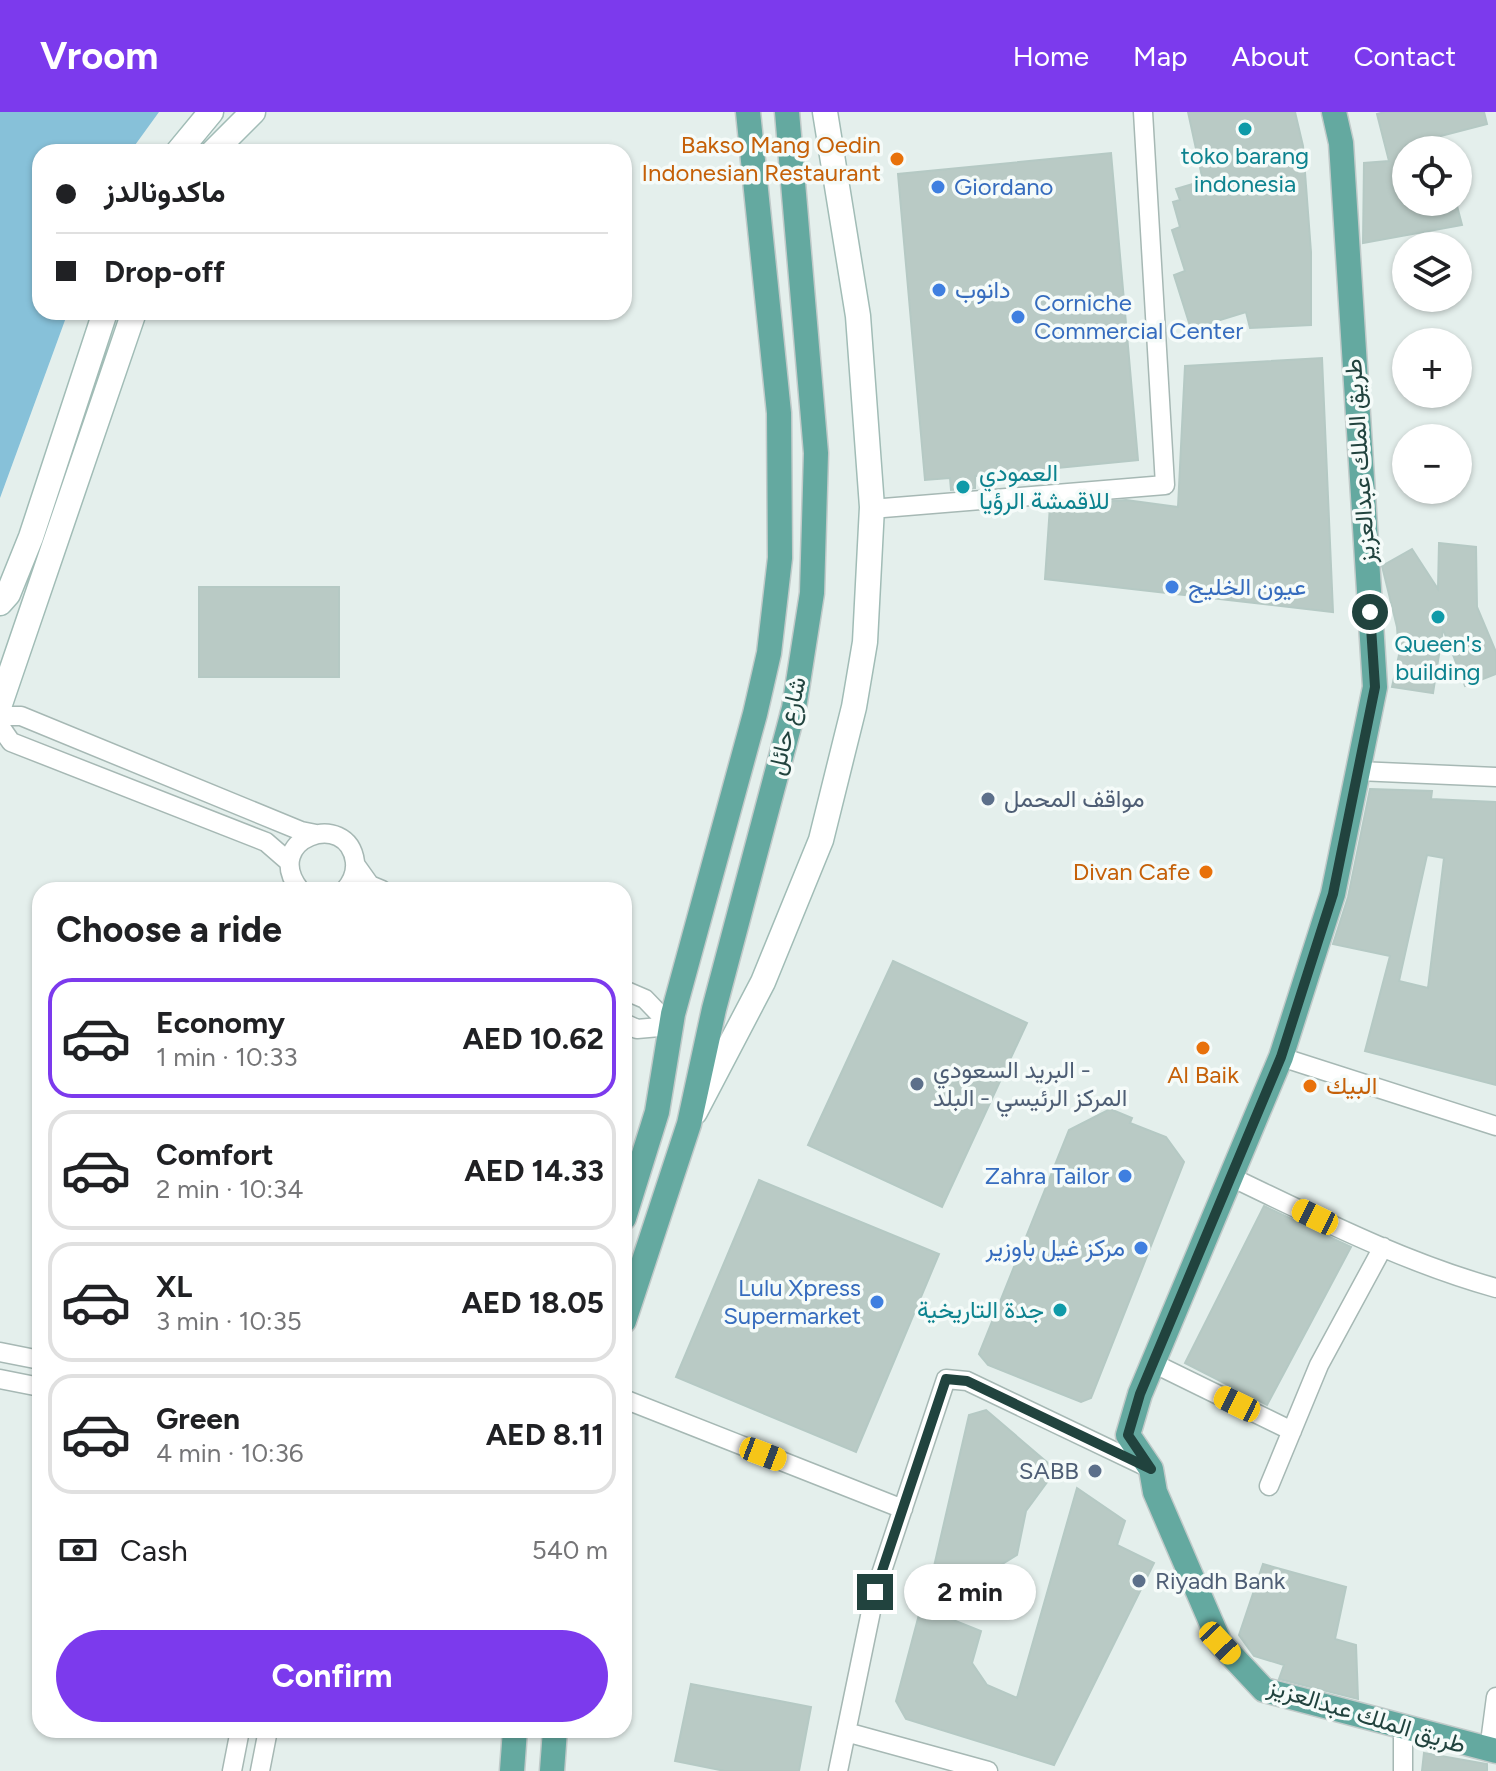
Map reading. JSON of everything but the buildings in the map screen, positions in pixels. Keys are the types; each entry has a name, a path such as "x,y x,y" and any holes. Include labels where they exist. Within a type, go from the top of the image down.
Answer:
{"main road":[{"path":"185,144 211,112"},
{"path":"221,144 253,112"},
{"name":"شارع حائل","path":"632,1192 657,1112 671,1026 755,714 769,653 780,558 779,413 748,112"},
{"path":"689,1124 763,982 821,840 854,707 865,642 871,509 858,316 825,112"},
{"name":"طريق الملك عبدالعزيز","path":"1334,112 1341,143 1375,687 1333,894 1281,1057 1153,1363 1128,1435 1151,1469 1155,1492 1220,1643 1264,1690 1492,1751"},
{"name":"شارع حائل","path":"632,1297 689,1124 714,1009 794,708 812,593 816,453 789,116"},
{"path":"0,603 8,594 31,537 102,320"},
{"path":"0,704 131,320"},
{"path":"512,1771 514,1738"},
{"path":"552,1771 554,1738"}],"street":[{"path":"871,509 1165,485 1143,112"},
{"path":"0,716 21,716 301,831 338,837 353,853 355,875 350,882"},
{"path":"0,726 11,742 266,842 288,875"},
{"path":"1358,771 1496,777"},
{"path":"288,875 298,843 316,834"},
{"path":"355,864 368,882"},
{"path":"632,993 645,999 671,1026"},
{"path":"632,1027 671,1026"},
{"path":"1281,1057 1496,1126"},
{"path":"1231,1177 1383,1247 1451,1275 1496,1288"},
{"path":"1269,1486 1319,1365 1383,1247"},
{"path":"0,1352 32,1358"},
{"path":"1153,1363 1292,1431"},
{"path":"0,1379 32,1385"},
{"path":"838,1771 875,1592 946,1379 967,1381 1151,1469"},
{"path":"632,1402 903,1509"},
{"path":"1492,1751 1496,1697"},
{"path":"1403,1728 1403,1771"},
{"path":"846,1732 988,1771"},
{"path":"232,1771 238,1738"},
{"path":"260,1771 266,1738"}],"water":[{"path":"0,112 159,112 136,144 32,144 32,320 65,320 0,498"}],"place":[{"name":"toko barang indonesia","path":"1245,129"},
{"name":"Bakso Mang Oedin Indonesian Restaurant","path":"897,159"},
{"name":"Giordano","path":"938,187"},
{"name":"دانوب","path":"939,290"},
{"name":"Corniche Commercial Center","path":"1018,317"},
{"name":"العمودي للاقمشة الرؤيا","path":"963,487"},
{"name":"عيون الخليج","path":"1172,587"},
{"name":"Queen's building","path":"1438,617"},
{"name":"مواقف المحمل","path":"988,799"},
{"name":"Divan Cafe","path":"1206,872"},
{"name":"Al Baik","path":"1203,1048"},
{"name":"البريد السعودي - المركز الرئيسي - البلد","path":"917,1084"},
{"name":"البيك","path":"1310,1086"},
{"name":"Zahra Tailor","path":"1125,1176"},
{"name":"مركز غيل باوزير","path":"1141,1248"},
{"name":"Lulu Xpress Supermarket","path":"877,1302"},
{"name":"جدة التاريخية","path":"1060,1310"},
{"name":"SABB","path":"1095,1471"},
{"name":"Riyadh Bank","path":"1139,1581"}],"route":[{"path":"875,1592 946,1379 967,1381 1151,1469 1128,1435 1140,1394 1281,1057 1333,894 1375,687 1370,612"}]}
